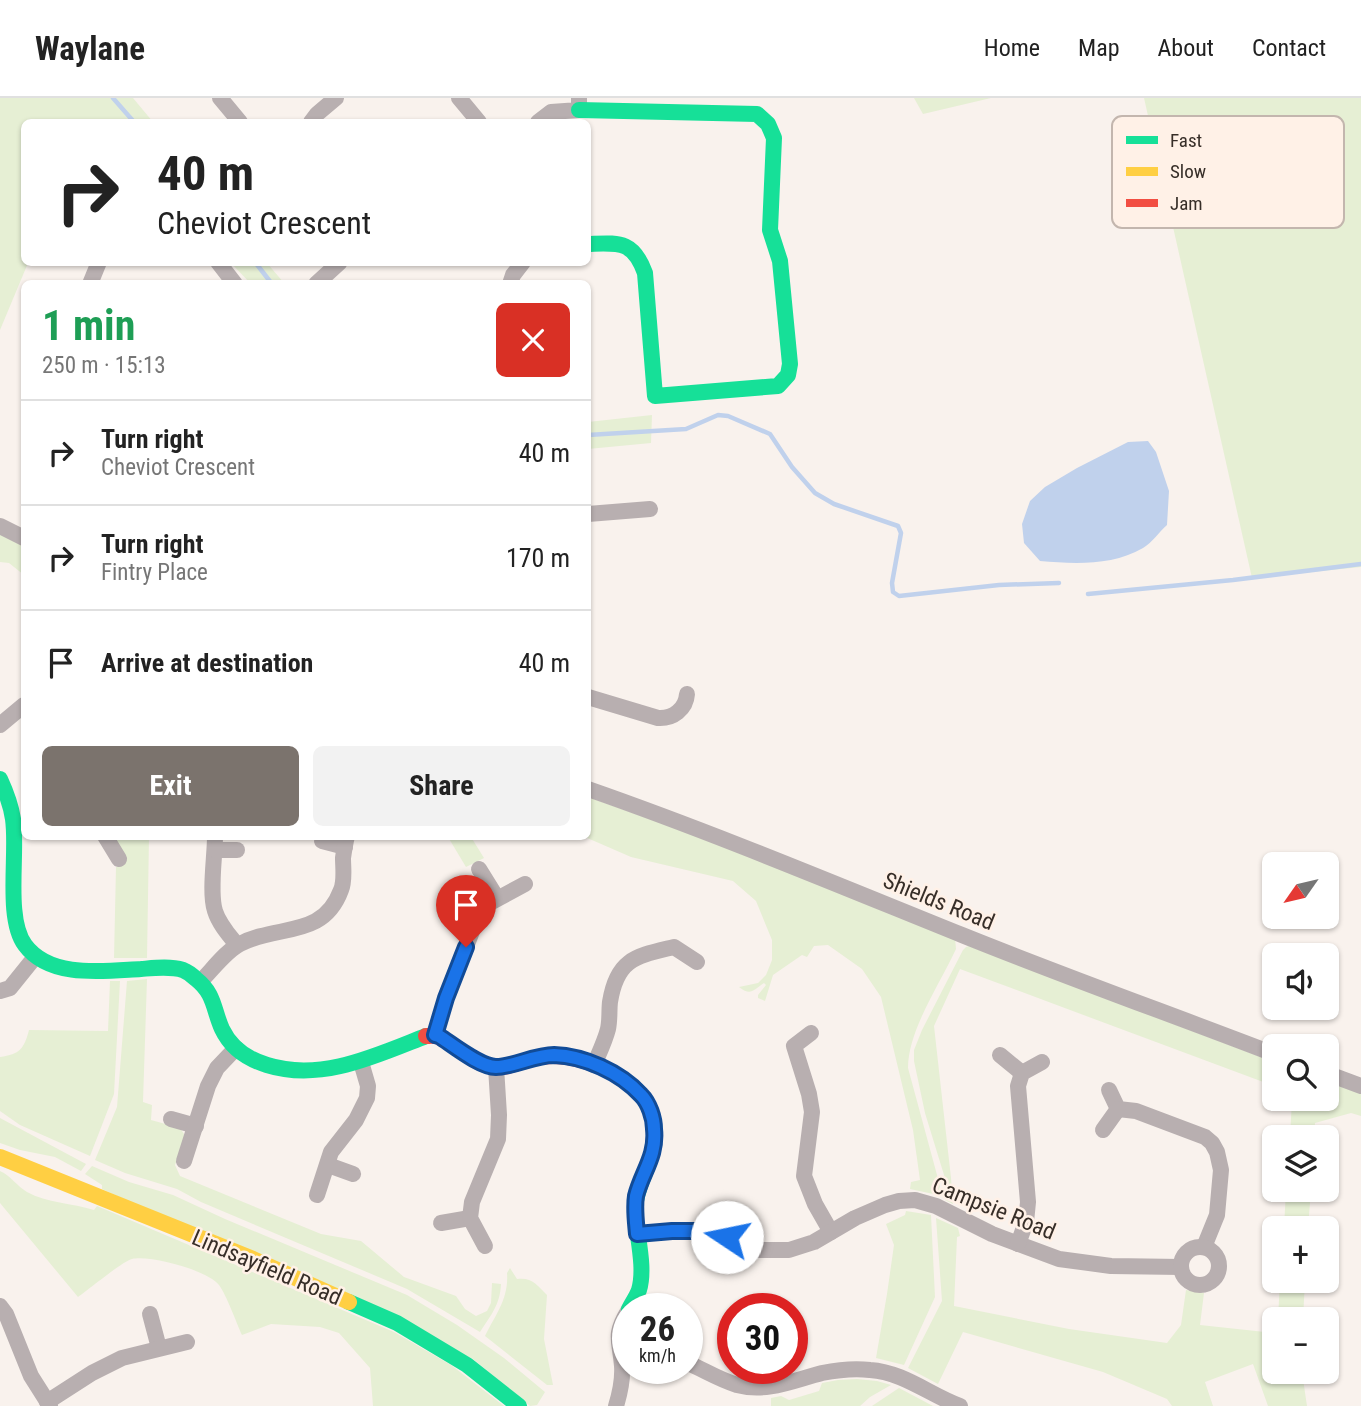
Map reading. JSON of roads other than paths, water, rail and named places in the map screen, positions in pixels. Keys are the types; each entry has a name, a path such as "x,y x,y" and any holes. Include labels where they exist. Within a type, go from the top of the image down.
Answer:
{"street":[{"path":"220,98 238,119"},
{"path":"313,119 336,98"},
{"path":"459,98 476,119"},
{"path":"542,119 551,112 579,104 757,114 771,126 774,138 770,230 780,261 789,375 778,386 655,396 645,272 641,258 630,246 619,243 591,244"},
{"path":"221,266 232,280"},
{"path":"320,280 336,266"},
{"path":"591,514 650,509"},
{"path":"0,526 21,536"},
{"path":"591,698 666,719 680,710 686,702 687,694"},
{"path":"0,725 21,708"},
{"path":"0,779 6,789 19,832 11,874 12,917 23,943 35,957 56,967 80,970 169,967 186,971 209,990 226,1039 244,1056 272,1068 315,1072 361,1062 426,1036 435,1035 483,1064 496,1067 556,1055 594,1065 628,1083 647,1103 654,1127 653,1155 636,1197 635,1207 641,1273 638,1293"},
{"name":"Shields Road","path":"591,790 1262,1049"},
{"path":"107,840 119,859"},
{"path":"201,981 237,945 260,936 302,928 323,917 334,905 343,888 346,842 322,841"},
{"path":"237,850 215,843 212,897 222,925 237,945"},
{"path":"480,869 497,898"},
{"path":"435,1035 446,998 476,921 488,904 525,884"},
{"path":"674,947 678,930"},
{"path":"594,1065 608,1028 610,1001 615,983 624,966 642,955 674,947 697,962"},
{"path":"0,991 10,988 35,957"},
{"path":"811,1033 787,1049 809,1094 811,1112 804,1175 815,1204 831,1232"},
{"path":"184,1161 216,1068 236,1048"},
{"path":"1000,1055 1022,1073"},
{"path":"317,1195 331,1152 356,1119 367,1098 368,1087 361,1062"},
{"path":"1018,1244 1026,1222 1028,1202 1018,1086 1022,1073 1042,1062"},
{"path":"485,1245 470,1218 472,1202 498,1139 496,1067"},
{"path":"1339,1078 1361,1086"},
{"path":"1109,1090 1118,1109"},
{"path":"1103,1130 1118,1109"},
{"path":"1118,1109 1136,1111 1205,1137 1212,1143 1220,1160 1221,1170 1217,1215 1204,1247"},
{"path":"171,1119 196,1126"},
{"name":"Lindsayfield Road","path":"0,1157 253,1259 397,1323 467,1365 519,1406"},
{"path":"328,1166 352,1174"},
{"name":"Campsie Road","path":"637,1234 709,1231 727,1237 750,1250 789,1250 814,1242 855,1218 885,1205 915,1200 936,1206 992,1234 1059,1259 1111,1266 1181,1267"},
{"path":"442,1223 470,1218"},
{"path":"1204,1247 1215,1253 1219,1270 1208,1284 1195,1284 1185,1277 1181,1267 1188,1251 1204,1247"},
{"path":"0,1306 6,1314 31,1376 49,1404 92,1373 122,1358 187,1342"},
{"path":"150,1314 159,1348"},
{"path":"703,1370 737,1385 760,1388 789,1384 823,1373 873,1370 902,1377 960,1406"},
{"path":"616,1406 621,1384"}],"water":[{"path":"1148,441 1156,452 1169,491 1167,525 1146,546 1119,558 1079,563 1040,561 1024,543 1022,524 1030,501 1045,487 1128,442"}],"waterway":[{"path":"113,98 131,119"},
{"path":"258,266 269,280"},
{"path":"591,435 686,429 718,415 728,416 770,434 792,467 815,493 834,504 898,526 901,533 892,583 893,592 899,596 999,585 1059,583"},
{"path":"1088,594 1361,564"}]}
